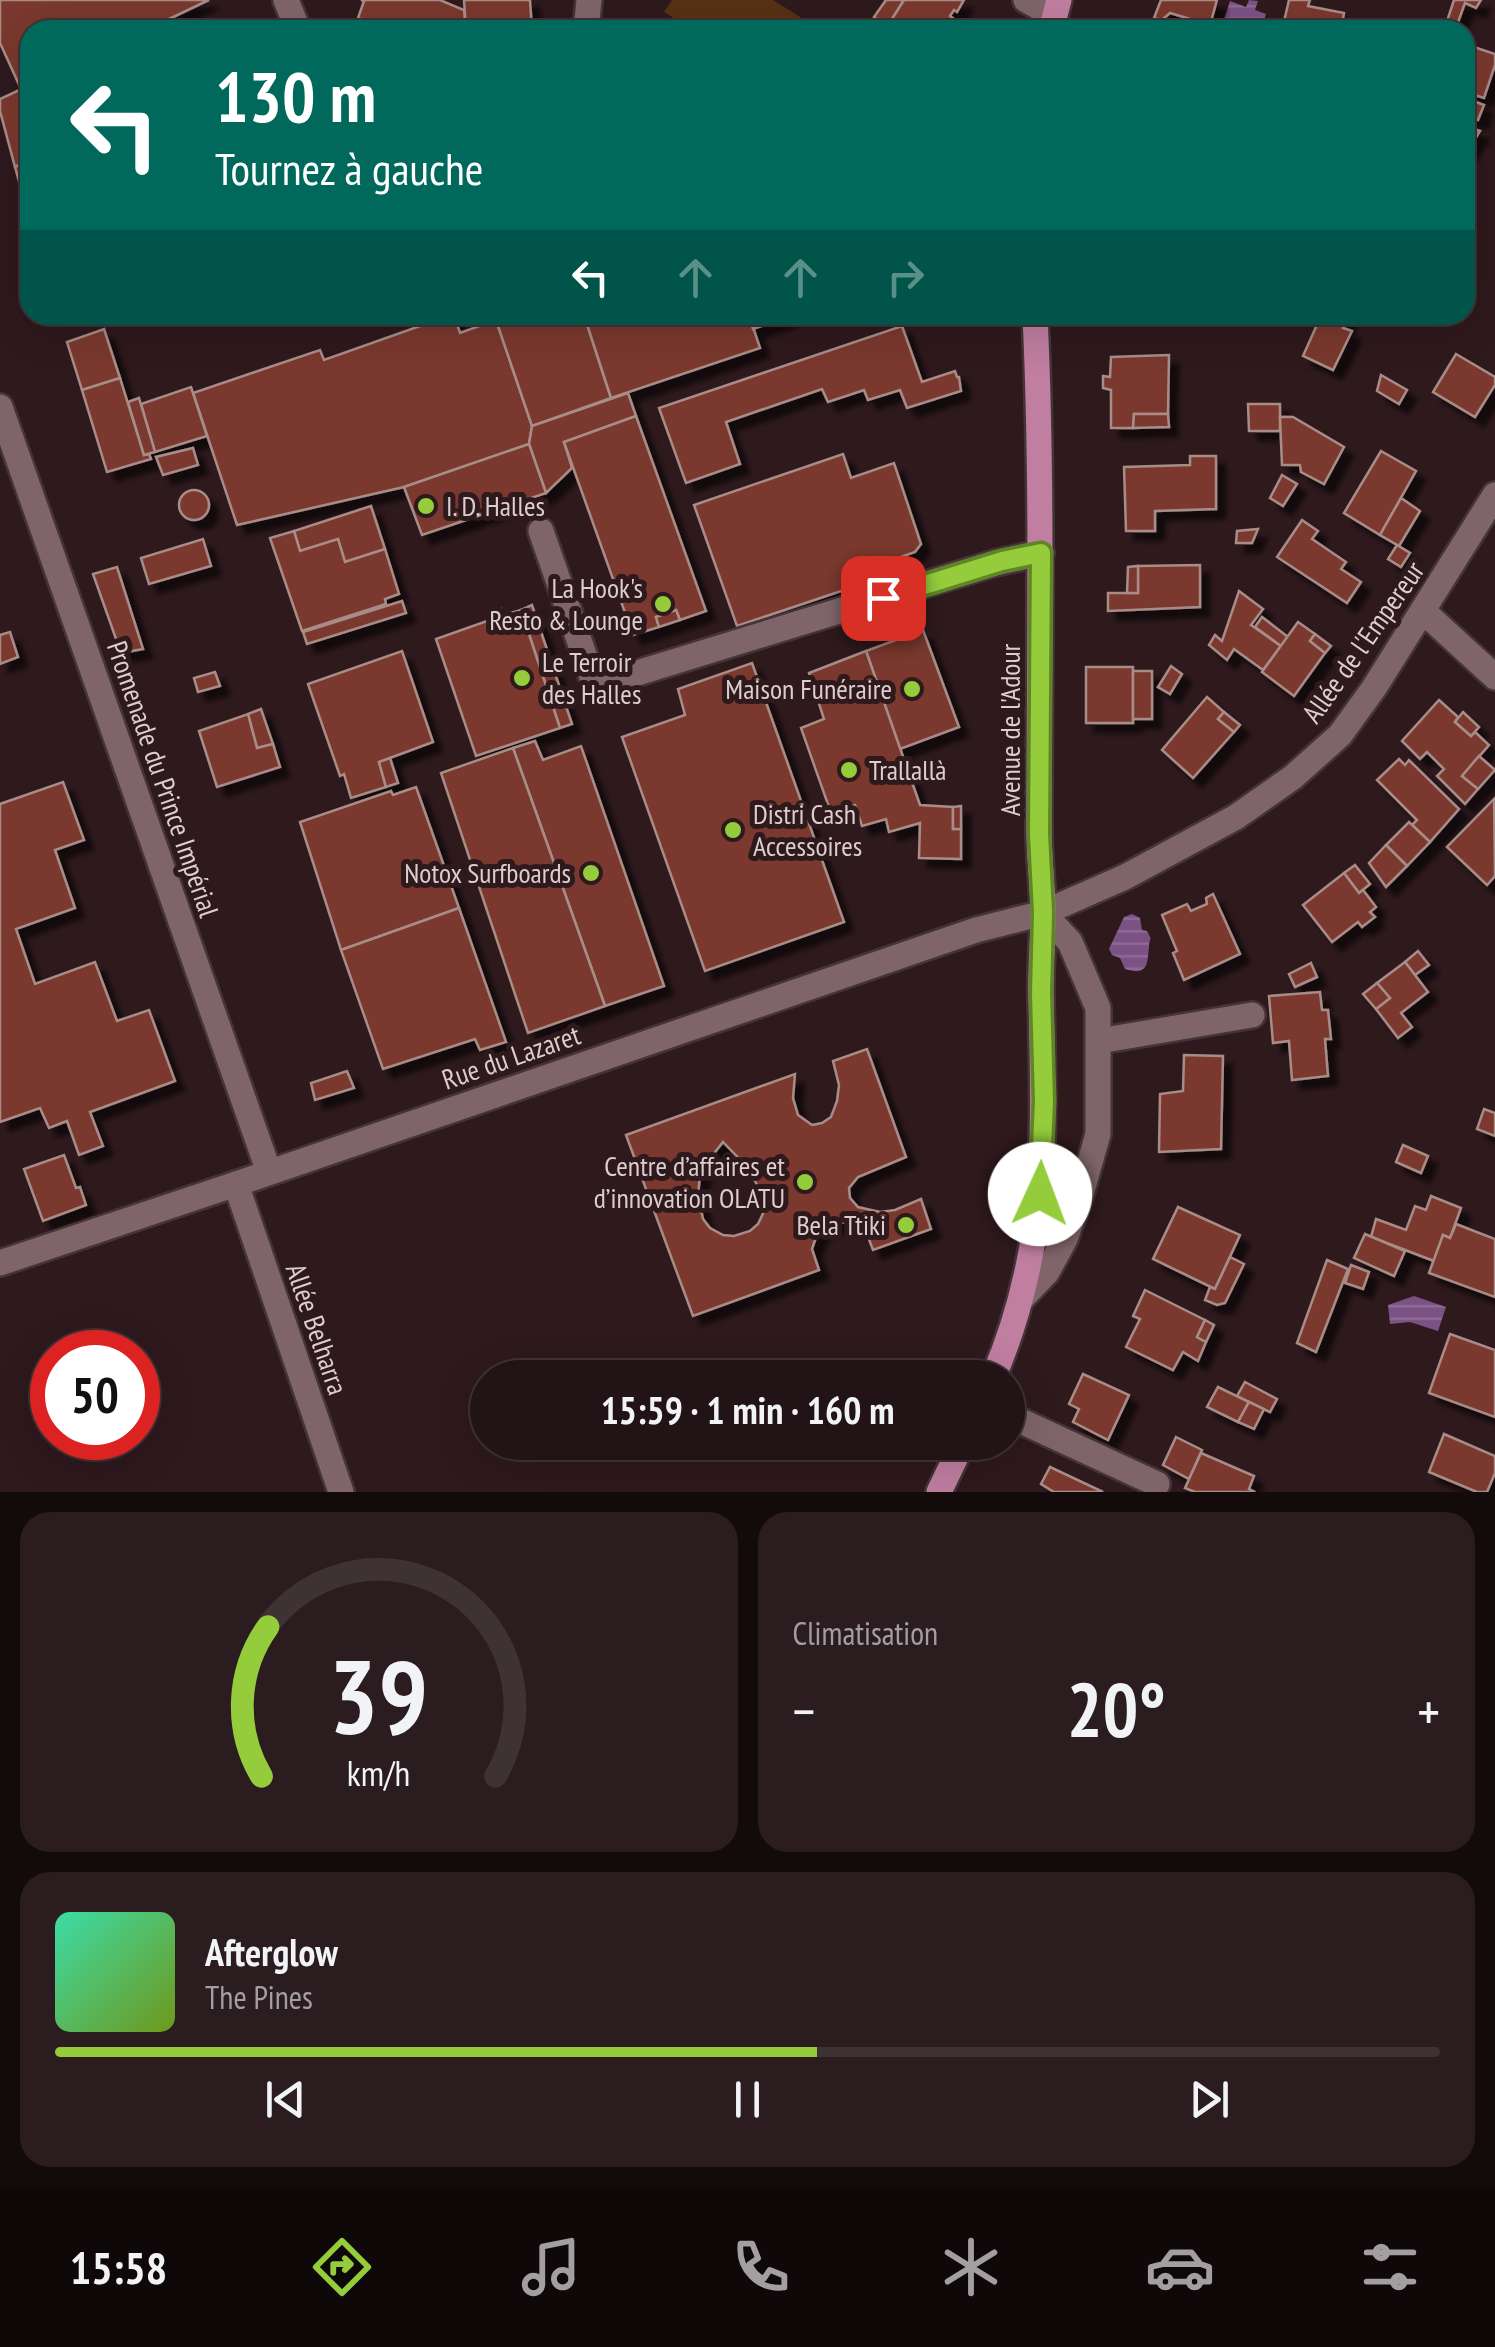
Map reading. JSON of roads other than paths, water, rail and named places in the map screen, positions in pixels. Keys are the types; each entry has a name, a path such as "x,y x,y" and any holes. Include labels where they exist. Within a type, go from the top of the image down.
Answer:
{"main road":[{"name":"Avenue de l'Adour","path":"1001,1360 1022,1298 1036,1234 1044,1101 1039,834 1041,553 1035,325"},
{"path":"939,1492 954,1460"}],"street":[{"path":"1026,0 1055,15"},
{"name":"Promenade du Prince Impérial","path":"0,407 268,1172"},
{"name":"Allée de l'Empereur","path":"1043,913 1124,878 1236,818 1340,735 1424,612 1495,495"},
{"path":"541,532 594,686 995,563 1041,553"},
{"path":"1424,612 1495,677"},
{"path":"1022,1298 1047,1272 1065,1239 1098,1134 1098,1008 1070,942 1043,913"},
{"name":"Rue du Lazaret","path":"0,1263 976,930 1043,913"},
{"path":"1099,1042 1252,1015"},
{"name":"Allée Belharra","path":"236,1184 340,1492"},
{"path":"1025,1423 1157,1484"}],"place":[{"name":"I. D. Halles","path":"426,506"},
{"name":"La Hook's Resto & Lounge","path":"663,604"},
{"name":"Le Terroir des Halles","path":"522,678"},
{"name":"Maison Funéraire","path":"912,689"},
{"name":"Trallallà","path":"849,770"},
{"name":"Distri Cash Accessoires","path":"733,830"},
{"name":"Notox Surfboards","path":"591,873"},
{"name":"Centre d’affaires et d’innovation OLATU","path":"805,1182"},
{"name":"Bela Ttiki","path":"906,1225"}]}
